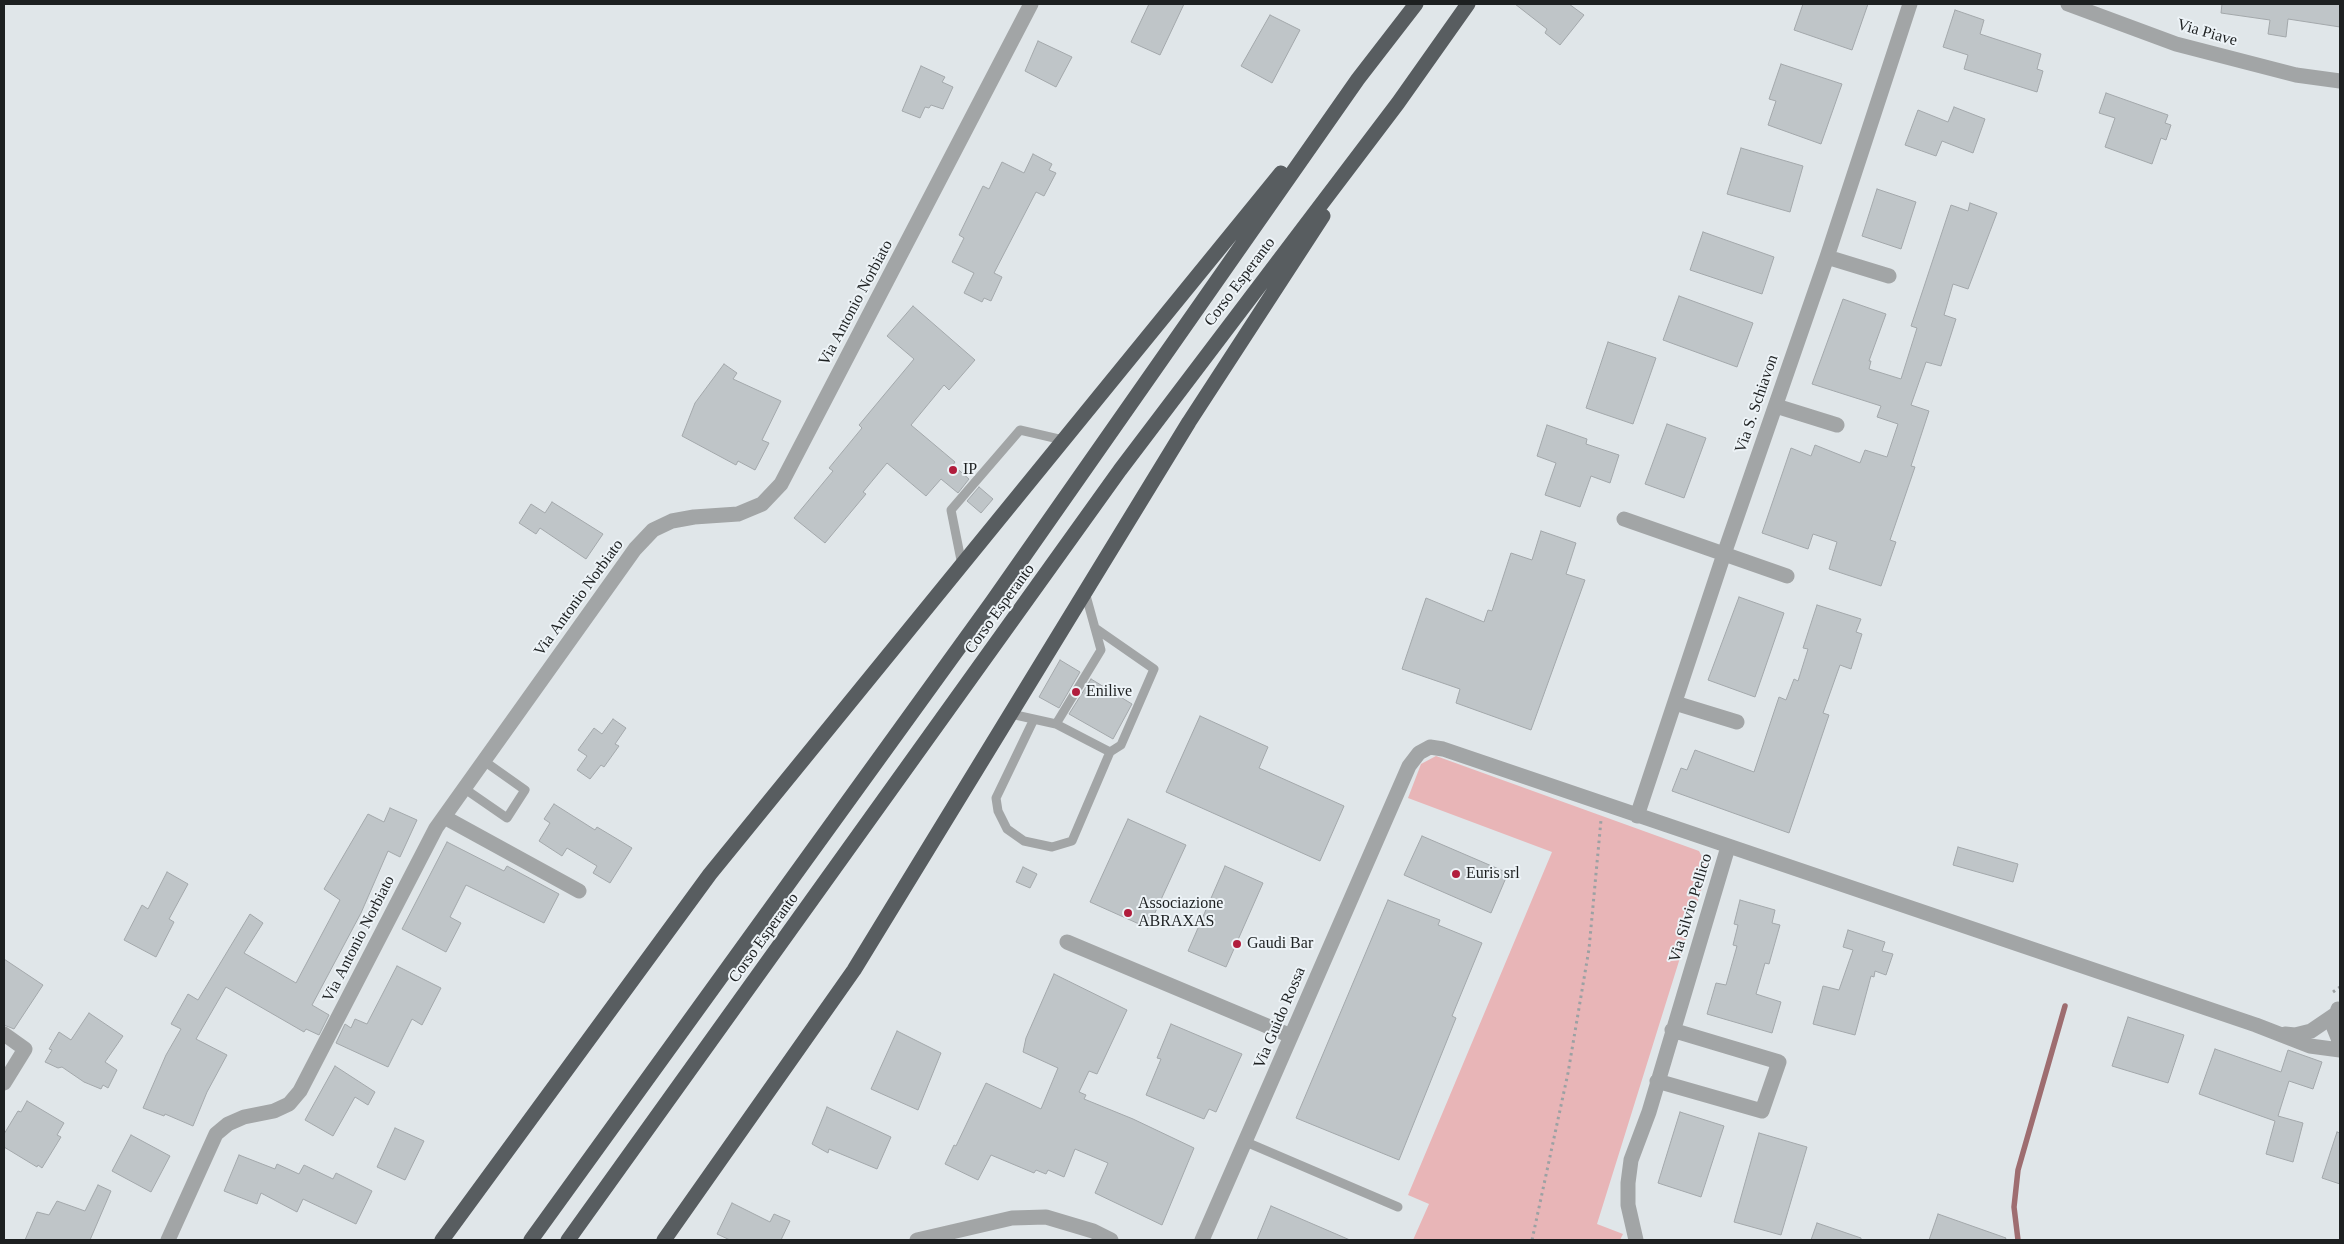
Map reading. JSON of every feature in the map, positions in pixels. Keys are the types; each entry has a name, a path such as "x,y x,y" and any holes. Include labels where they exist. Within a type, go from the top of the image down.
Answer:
{"highway":[{"name":"Corso Esperanto","path":"531,1240 992,602 1358,79 1416,4"},
{"name":"Corso Esperanto","path":"568,1240 1120,470 1398,102 1468,4"},
{"path":"442,1240 710,874 1358,79"},
{"path":"664,1240 854,970 1194,414 1398,102"}],"street":[{"name":"Via Antonio Norbiato","path":"168,1240 216,1134 228,1124 244,1117 274,1111 289,1104 300,1092 426,848 444,817 635,549 653,530 672,521 694,517 738,514 762,504 781,484 1031,4"},
{"name":"Via S. Schiavon","path":"1637,816 1724,554 1827,257 1910,4"},
{"name":"Via Piave","path":"2068,4 2176,44 2296,75 2340,81"},
{"path":"1827,257 1889,276"},
{"path":"1776,406 1837,425"},
{"path":"1624,519 1724,554 1733,559 1787,576"},
{"path":"1675,702 1736,722"},
{"name":"Via Silvio Pellico","path":"1402,782 1409,766 1419,753 1430,747 1443,749 1728,847 1631,1160 1628,1205 1636,1240"},
{"name":"Via Guido Rossa","path":"1202,1240 1402,782"},
{"path":"444,817 504,852 579,891"},
{"path":"1728,847 2310,1046 2340,1050"},
{"path":"1067,942 1292,1036"},
{"path":"2276,1034 2295,1035 2311,1031 2338,1010"},
{"path":"2338,1010 2334,1028 2340,1042"},
{"path":"1657,1081 1762,1111 1779,1062 1672,1030"},
{"path":"4,1034 25,1049 4,1083"},
{"path":"917,1240 1012,1218 1046,1217 1093,1231 1111,1240"}],"lane":[{"path":"962,565 951,510 1020,430 1063,440"},
{"path":"1056,724 1101,650 1085,592"},
{"path":"1034,719 996,798 998,811 1007,829 1024,841 1052,847 1072,841 1110,752 1121,745 1154,669 1095,628"},
{"path":"1011,714 1056,724 1110,752"},
{"path":"465,788 507,818 525,790 484,761"},
{"path":"1246,1142 1398,1207"}],"path":[{"path":"1532,1240 1566,1082 1587,959 1600,824 1604,805"},
{"path":"2329,995 2340,987"}],"shaded area":[{"path":"1436,756 1699,851 1708,868 1597,1224 1623,1234 1620,1240 1413,1240 1429,1204 1408,1195 1552,852 1408,798 1421,764"}],"building":[{"path":"1149,4 1184,4 1160,55 1131,42"},
{"path":"1515,4 1569,4 1584,15 1560,45 1545,33 1547,29"},
{"path":"1803,4 1868,4 1852,50 1794,30"},
{"path":"2222,4 2340,4 2340,27 2288,19 2286,37 2268,34 2270,20 2221,13"},
{"path":"1955,10 1984,20 1980,34 2041,54 2037,69 2043,71 2037,92 1964,69 1968,55 1943,47"},
{"path":"1270,15 1300,30 1272,83 1241,66"},
{"path":"1038,41 1072,57 1056,87 1025,71"},
{"path":"1781,64 1842,84 1821,144 1768,125 1776,101 1769,99"},
{"path":"921,66 945,77 942,82 953,87 943,109 931,105 929,108 925,107 920,118 902,111"},
{"path":"2106,93 2168,115 2165,123 2171,125 2166,140 2161,138 2152,164 2105,147 2115,118 2099,113"},
{"path":"1954,107 1985,119 1973,153 1942,141 1936,156 1905,145 1918,110 1948,122"},
{"path":"1741,148 1803,166 1790,212 1727,194"},
{"path":"1033,154 1052,164 1049,170 1056,173 1044,196 1036,192 994,273 1002,277 991,301 984,298 982,302 964,293 974,273 952,262 964,238 959,235 983,186 989,189 1002,162 1024,173"},
{"path":"1877,189 1916,202 1901,249 1862,236"},
{"path":"1970,203 1997,213 1968,289 1953,284 1944,315 1956,319 1941,366 1926,362 1911,405 1929,411 1911,466 1915,467 1890,540 1896,542 1881,586 1829,569 1837,542 1813,534 1808,549 1762,533 1791,448 1811,456 1815,445 1860,463 1865,450 1887,457 1898,424 1877,417 1881,406 1812,384 1843,299 1886,314 1869,361 1871,361 1869,369 1901,379 1917,328 1911,326 1951,205 1968,211"},
{"path":"1703,232 1774,257 1762,294 1690,270"},
{"path":"1679,296 1753,323 1737,367 1663,340"},
{"path":"913,306 975,360 949,390 944,385 911,425 955,462 953,465 969,479 958,493 941,479 926,496 887,463 863,492 866,494 825,543 794,518 833,471 829,468 862,428 859,425 914,359 887,336"},
{"path":"1608,342 1656,358 1633,424 1586,408"},
{"path":"724,364 737,373 733,379 781,401 762,440 769,443 755,470 738,461 736,465 682,436 695,403"},
{"path":"1667,424 1706,438 1684,498 1645,484"},
{"path":"1547,425 1587,439 1586,444 1619,455 1610,483 1591,476 1580,507 1545,495 1556,463 1537,456"},
{"path":"979,487 993,499 981,513 967,501"},
{"path":"552,502 603,534 586,559 540,528 536,534 519,523 531,504 545,513"},
{"path":"1541,531 1576,543 1566,574 1585,580 1531,730 1456,703 1460,689 1402,669 1426,598 1484,622 1488,610 1492,611 1511,553 1532,560"},
{"path":"1739,597 1784,613 1755,697 1708,680"},
{"path":"1817,605 1861,619 1856,632 1862,634 1851,669 1840,665 1823,713 1829,715 1789,833 1672,791 1681,768 1687,770 1695,750 1754,772 1779,697 1786,700 1794,679 1798,681 1808,649 1803,648"},
{"path":"1060,660 1080,672 1059,708 1039,697"},
{"path":"1091,679 1132,704 1113,739 1069,714"},
{"path":"1200,716 1268,747 1259,768 1344,806 1320,861 1166,792"},
{"path":"613,719 626,728 615,744 619,746 604,767 601,765 590,779 577,770 587,756 578,750 594,728 602,734"},
{"path":"554,804 595,830 597,827 632,848 610,883 593,873 597,866 567,848 562,856 539,841 550,823 544,819"},
{"path":"390,808 417,820 400,857 388,851 361,913 312,1005 329,1015 319,1035 306,1029 304,1032 226,987 196,1039 227,1055 207,1092 193,1126 165,1114 164,1116 143,1108 166,1055 181,1029 171,1024 188,994 198,1000 250,914 263,923 244,953 296,983 340,900 324,889 368,814 384,822"},
{"path":"1128,819 1186,845 1148,928 1090,902"},
{"name":"Euris srl","path":"1422,836 1508,873 1491,913 1404,875"},
{"path":"447,842 504,871 507,866 559,894 544,923 466,885 450,917 461,923 446,952 402,929"},
{"path":"1958,847 2018,864 2013,882 1953,865"},
{"path":"1225,866 1263,883 1226,967 1188,951"},
{"path":"1023,867 1037,874 1030,888 1016,882"},
{"path":"167,872 188,884 169,919 174,922 156,957 124,940 142,905 148,909"},
{"path":"1388,900 1440,920 1438,925 1482,943 1452,1016 1456,1018 1399,1160 1296,1118"},
{"path":"1740,900 1775,910 1772,923 1780,925 1769,964 1765,963 1756,994 1781,1002 1772,1033 1707,1014 1716,983 1726,985 1737,946 1733,945 1738,925 1734,924"},
{"path":"1848,930 1885,942 1882,951 1893,954 1886,975 1875,971 1874,977 1871,976 1855,1035 1813,1024 1823,986 1839,990 1853,950 1843,947"},
{"path":"4,959 43,985 14,1029 4,1025"},
{"path":"397,966 441,988 422,1025 412,1019 388,1067 336,1043 345,1024 351,1028 355,1019 367,1024"},
{"path":"1054,974 1127,1010 1097,1074 1089,1071 1079,1092 1086,1095 1084,1099 1133,1119 1194,1148 1162,1225 1095,1193 1108,1163 1075,1149 1064,1177 1048,1170 1046,1174 1036,1170 1034,1173 991,1155 978,1180 945,1164 954,1145 956,1146 986,1083 1041,1109 1058,1068 1023,1052 1026,1038"},
{"path":"89,1013 123,1036 105,1062 117,1070 108,1088 103,1085 101,1089 84,1082 62,1067 58,1068 45,1062 52,1050 49,1049 59,1032 71,1040"},
{"path":"2128,1017 2184,1035 2168,1083 2112,1066"},
{"path":"1171,1024 1242,1054 1216,1112 1209,1109 1204,1119 1146,1095 1161,1059 1157,1058"},
{"path":"897,1031 941,1053 918,1110 871,1089"},
{"path":"2215,1049 2281,1072 2288,1050 2322,1062 2313,1089 2289,1081 2278,1116 2303,1123 2293,1162 2266,1154 2275,1121 2199,1094"},
{"path":"335,1066 375,1092 368,1105 355,1097 333,1136 305,1120"},
{"path":"27,1101 64,1123 57,1135 61,1137 42,1168 38,1165 37,1167 4,1147 4,1134 18,1111 21,1112"},
{"path":"827,1107 891,1137 877,1169 829,1149 828,1153 812,1144"},
{"path":"1680,1112 1724,1126 1701,1197 1658,1183"},
{"path":"395,1128 424,1141 405,1180 377,1167"},
{"path":"2337,1132 2340,1133 2340,1184 2322,1178"},
{"path":"1759,1133 1807,1147 1781,1235 1734,1222"},
{"path":"131,1135 170,1156 151,1192 112,1171"},
{"path":"239,1155 275,1169 277,1164 299,1174 304,1165 333,1179 336,1173 372,1191 356,1224 303,1199 297,1212 261,1193 257,1204 224,1191"},
{"path":"98,1185 111,1191 90,1240 25,1240 37,1212 49,1215 57,1201 85,1211"},
{"path":"732,1203 770,1222 774,1214 790,1221 781,1240 730,1240 717,1234"},
{"path":"1271,1206 1350,1240 1257,1240"},
{"path":"1938,1214 2006,1238 2005,1240 1929,1240"},
{"path":"1817,1223 1861,1238 1861,1240 1811,1240"}],"waterway":[{"path":"2018,1240 2014,1207 2018,1170 2065,1006"}],"place":[{"name":"IP","path":"953,470"},
{"name":"Enilive","path":"1076,692"},
{"name":"Euris srl","path":"1456,874"},
{"name":"Associazione ABRAXAS","path":"1128,913"},
{"name":"Gaudi Bar","path":"1237,944"}]}
